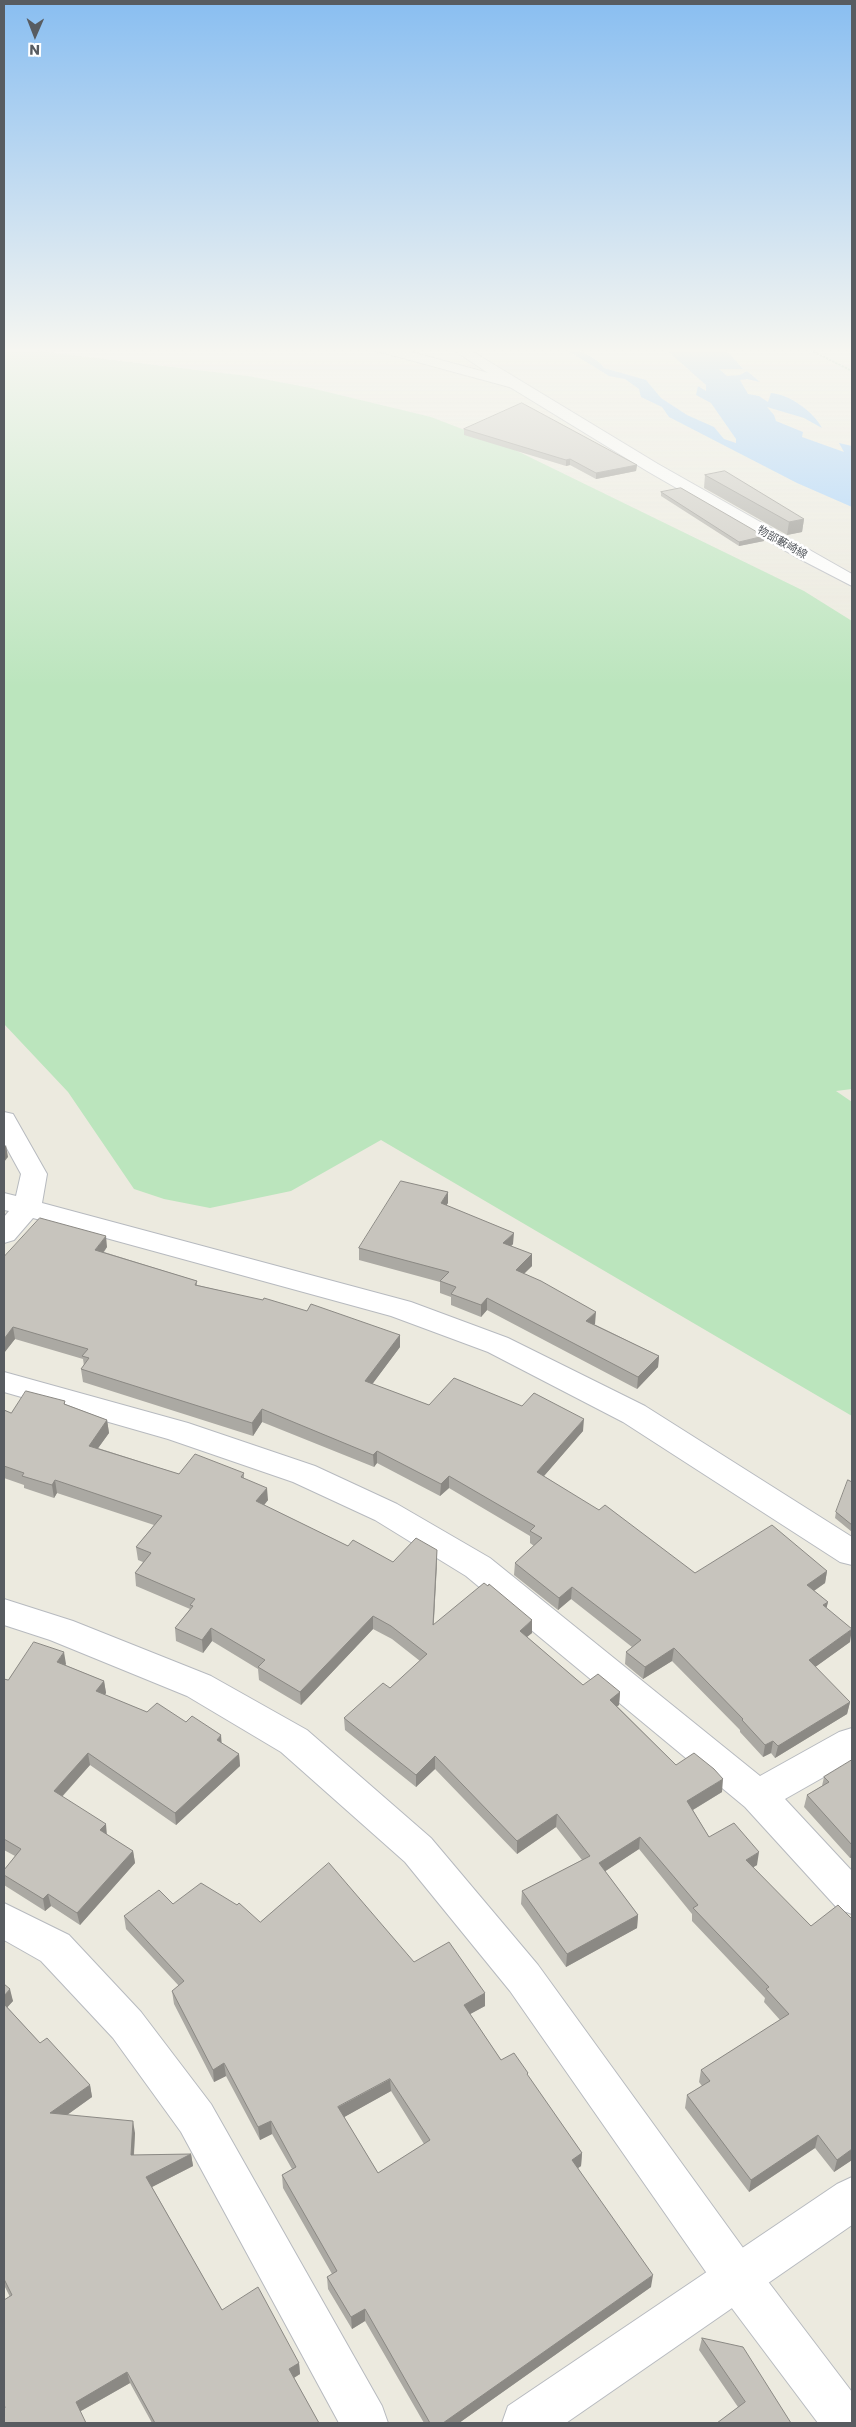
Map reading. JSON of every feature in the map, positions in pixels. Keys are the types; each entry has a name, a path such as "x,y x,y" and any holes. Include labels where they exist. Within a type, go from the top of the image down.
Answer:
{"street":[{"name":"物部藪崎線","path":"639,460 746,523 852,581"},
{"path":"4,1120 34,1174 15,1204 4,1234"},
{"path":"15,1204 401,1309 498,1345 634,1414 852,1553"},
{"path":"4,1382 177,1431 304,1474 386,1512 478,1567 758,1796 852,1897"},
{"path":"4,1612 62,1630 199,1686 215,1695 294,1741 418,1850 524,1978 738,2279 847,2423"},
{"path":"758,1796 852,1742"},
{"path":"4,1920 55,1948 127,2025 196,2118 365,2423"},
{"path":"525,2423 738,2279 852,2199"}],"green space":[{"path":"4,460 536,460 804,591 852,621 852,1089 836,1091 852,1102 852,1416 381,1140 291,1191 210,1208 164,1199 134,1189 68,1092 4,1024"}],"water":[{"path":"753,460 852,460 852,507 797,483"}],"building":[{"path":"572,460 628,460 637,465 596,473"},
{"path":"725,471 804,519 789,522 705,475"},
{"path":"681,488 764,536 739,542 661,492"},
{"path":"401,1181 448,1192 441,1203 514,1233 503,1243 532,1254 516,1270 541,1281 596,1312 586,1321 659,1356 638,1377 487,1298 481,1305 451,1294 456,1287 440,1281 449,1272 359,1248"},
{"path":"40,1218 106,1236 95,1250 197,1281 195,1285 263,1300 264,1298 307,1311 311,1304 400,1335 365,1381 429,1405 454,1378 522,1406 534,1393 584,1419 537,1472 599,1510 605,1505 695,1573 772,1525 827,1571 807,1585 828,1602 823,1605 852,1629 809,1660 850,1702 778,1746 773,1741 765,1745 743,1719 674,1648 645,1667 626,1652 641,1640 572,1587 559,1598 515,1563 542,1538 530,1531 535,1526 449,1476 441,1484 377,1451 373,1455 262,1409 252,1423 81,1369 89,1358 82,1356 88,1349 13,1327 4,1339 4,1257"},
{"path":"26,1391 65,1401 64,1404 107,1420 89,1446 179,1474 195,1454 244,1473 241,1477 267,1488 256,1501 348,1546 353,1540 393,1562 416,1538 437,1550 433,1625 484,1583 488,1586 489,1584 532,1620 520,1631 583,1685 598,1674 620,1692 610,1700 676,1765 694,1753 714,1769 723,1779 687,1801 709,1837 734,1823 759,1852 746,1860 811,1926 838,1905 852,1919 852,2149 837,2160 818,2135 751,2180 687,2095 710,2081 701,2070 789,2014 766,1989 769,1987 693,1908 698,1905 640,1837 599,1863 638,1915 567,1954 522,1891 590,1856 557,1814 517,1841 435,1756 416,1775 344,1718 383,1683 390,1688 427,1654 391,1626 373,1616 300,1692 258,1667 265,1660 211,1628 202,1640 175,1628 193,1606 190,1605 195,1599 135,1573 151,1553 136,1547 162,1516 55,1480 52,1485 22,1476 24,1473 4,1466 4,1410 11,1413"},
{"path":"848,1480 852,1482 852,1525 836,1512"},
{"path":"34,1642 64,1652 57,1662 104,1681 96,1691 147,1712 157,1703 186,1722 192,1716 221,1735 217,1740 239,1754 175,1813 88,1753 54,1791 106,1824 100,1830 133,1851 77,1913 48,1894 43,1899 4,1875 4,1870 21,1849 4,1839 4,1679 8,1680"},
{"path":"852,1760 852,1845 807,1795 829,1782 824,1777"},
{"path":"329,1863 414,1962 449,1942 485,1993 464,2005 501,2060 514,2053 528,2073 582,2153 572,2160 653,2275 443,2423 430,2423 365,2309 351,2317 327,2277 337,2271 282,2175 296,2167 271,2121 258,2127 224,2063 213,2070 172,1991 184,1981 124,1916 159,1890 173,1904 201,1883 237,1905 239,1903 260,1922","holes":["390,2079 430,2140 378,2173 338,2107"]},
{"path":"4,1984 10,1989 4,1996"},
{"path":"4,2004 40,2043 47,2038 90,2085 50,2113 133,2121 131,2155 191,2154 146,2177 222,2310 258,2287 299,2363 289,2369 319,2423 155,2423 127,2372 76,2402 86,2423 4,2423 4,2300 12,2295 4,2279"},
{"path":"702,2338 743,2347 791,2423 717,2423 745,2402"}]}
